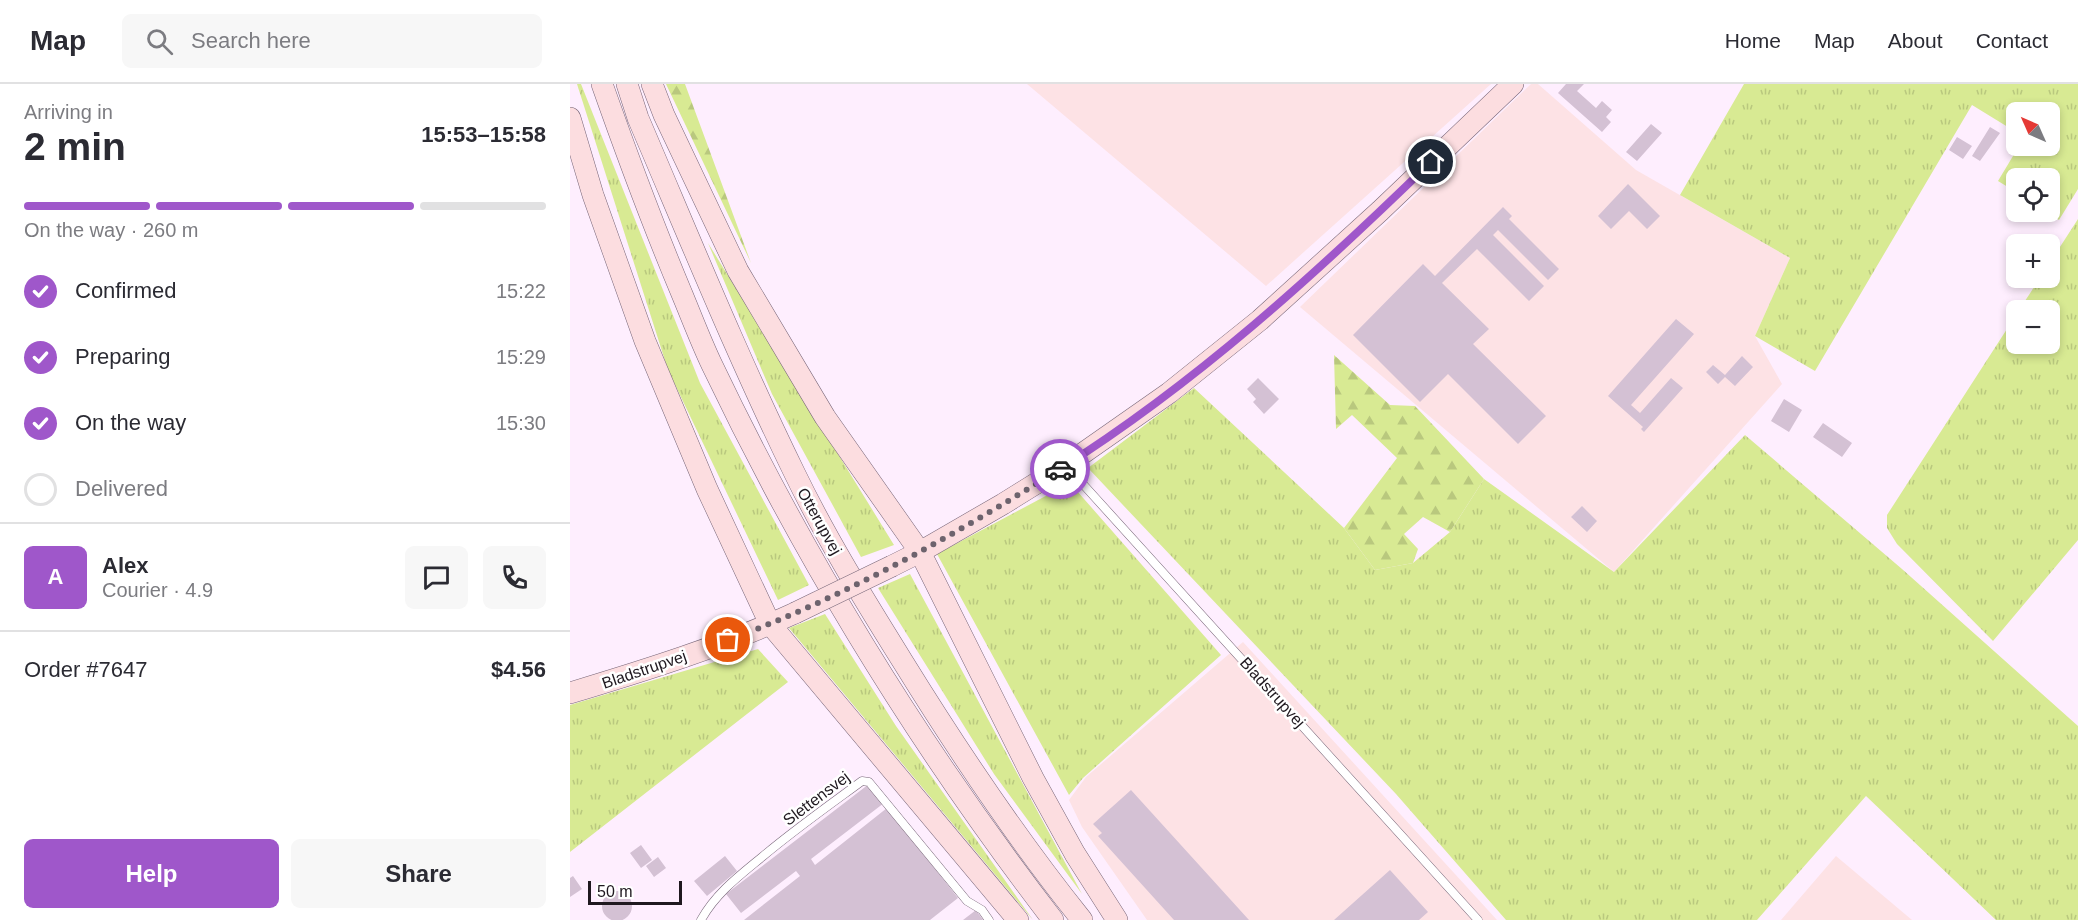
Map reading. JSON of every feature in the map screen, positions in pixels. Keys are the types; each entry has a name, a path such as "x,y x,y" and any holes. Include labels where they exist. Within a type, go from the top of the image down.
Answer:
{"main road":[{"name":"Otterupvej","path":"602,84 646,207 711,363 777,496 851,626 926,746 1053,920"},
{"name":"Otterupvej","path":"627,84 638,118 724,319 795,475 867,605 944,728 1045,874 1082,920"},
{"path":"652,84 664,115 738,271 825,417 920,552 1033,778 1075,854 1117,920"},
{"name":"Bladstrupvej","path":"570,693 644,670 795,613 920,552 1069,463 1169,393 1260,320 1380,211 1513,84"},
{"path":"570,118 593,195 645,342 707,489 770,624 1018,920"}],"lane":[{"name":"Bladstrupvej","path":"1069,463 1081,482 1478,920"},
{"name":"Slettensvej","path":"701,920 724,888 781,841 862,781 869,782 967,901 982,910 989,920"}],"shaded area":[{"path":"1027,84 1491,84 1266,286"},
{"path":"1531,84 1538,84 1636,170 1790,258 1755,336 1782,384 1614,572 1300,307"},
{"path":"1243,642 1497,920 1147,920 1082,827 1069,800 1086,777"},
{"path":"1836,856 1912,920 1781,920"}],"green space":[{"path":"577,84 581,84 700,383 809,585 778,600 668,370"},
{"path":"666,84 685,84 751,263"},
{"path":"1744,84 2078,84 2078,189 2060,218 2060,168 2006,168 2006,186 1998,181 2013,156 2060,156 2060,102 2006,102 2006,126 1972,105 1815,371 1755,336 1790,258 1680,195"},
{"path":"2078,219 2078,540 1993,641 1897,544 1887,528 1887,515 2006,331 2006,354 2060,354 2060,300 2026,300 2033,288 2060,288 2060,247"},
{"path":"708,243 894,545 861,557 772,394"},
{"path":"1334,355 1390,405 1415,406 1484,479 1450,532 1423,517 1404,534 1418,549 1413,563 1375,570 1344,528 1397,458 1352,415 1336,429"},
{"path":"1194,388 1344,528 1375,570 1413,563 1450,532 1484,479 1614,572 1745,435 1902,569 2078,726 2078,920 1996,920 1866,796 1757,920 1506,920 1396,794 1088,468"},
{"path":"1070,483 1221,655 1083,778 1069,795 937,554"},
{"path":"910,574 1082,894 994,774 878,588"},
{"path":"825,614 896,726 1033,920 789,628"},
{"path":"758,649 788,682 570,852 570,705"}],"building":[{"path":"1566,84 1584,84 1577,91 1596,108 1602,101 1612,110 1606,117 1611,122 1602,132 1558,93"},
{"path":"1651,124 1662,133 1637,161 1626,152"},
{"path":"1990,127 2000,133 1980,161 1972,156"},
{"path":"1957,137 1972,146 1963,159 1949,150"},
{"path":"1628,184 1660,216 1647,229 1629,211 1611,229 1598,216"},
{"path":"1503,207 1512,216 1509,219 1559,269 1548,280 1498,230 1493,235 1544,286 1529,301 1477,249 1442,283 1489,329 1473,344 1546,416 1518,444 1448,374 1420,402 1353,335 1423,264 1435,276"},
{"path":"1676,319 1694,334 1631,405 1640,413 1671,378 1683,388 1644,432 1641,429 1643,427 1608,396"},
{"path":"1742,356 1753,367 1735,386 1725,377 1718,384 1706,372 1713,365 1725,375"},
{"path":"1258,378 1279,399 1264,414 1253,402 1256,399 1247,389"},
{"path":"1784,399 1802,410 1789,432 1771,421"},
{"path":"1823,423 1852,443 1842,457 1813,437"},
{"path":"1582,506 1597,521 1587,532 1571,517"},
{"path":"869,784 884,803 811,859 815,865 887,808 958,898 930,920 744,920 800,876 796,871 741,913 726,894"},
{"path":"1131,790 1249,920 1174,920 1098,836 1102,833 1093,824"},
{"path":"641,845 652,860 641,868 630,853"},
{"path":"725,856 737,871 707,896 694,881"},
{"path":"658,857 666,868 654,877 646,866"},
{"path":"1390,870 1428,912 1419,920 1334,920"},
{"path":"573,876 582,889 570,897 570,878"},
{"path":"617,891 628,895 632,906 628,917 617,921 606,917 602,906 606,895"},
{"path":"976,910 983,920 963,920"}],"way so far":[{"path":"728,640 770,624 920,552 1060,469"}],"route":[{"path":"1060,469 1169,393 1260,320 1431,162"}]}
